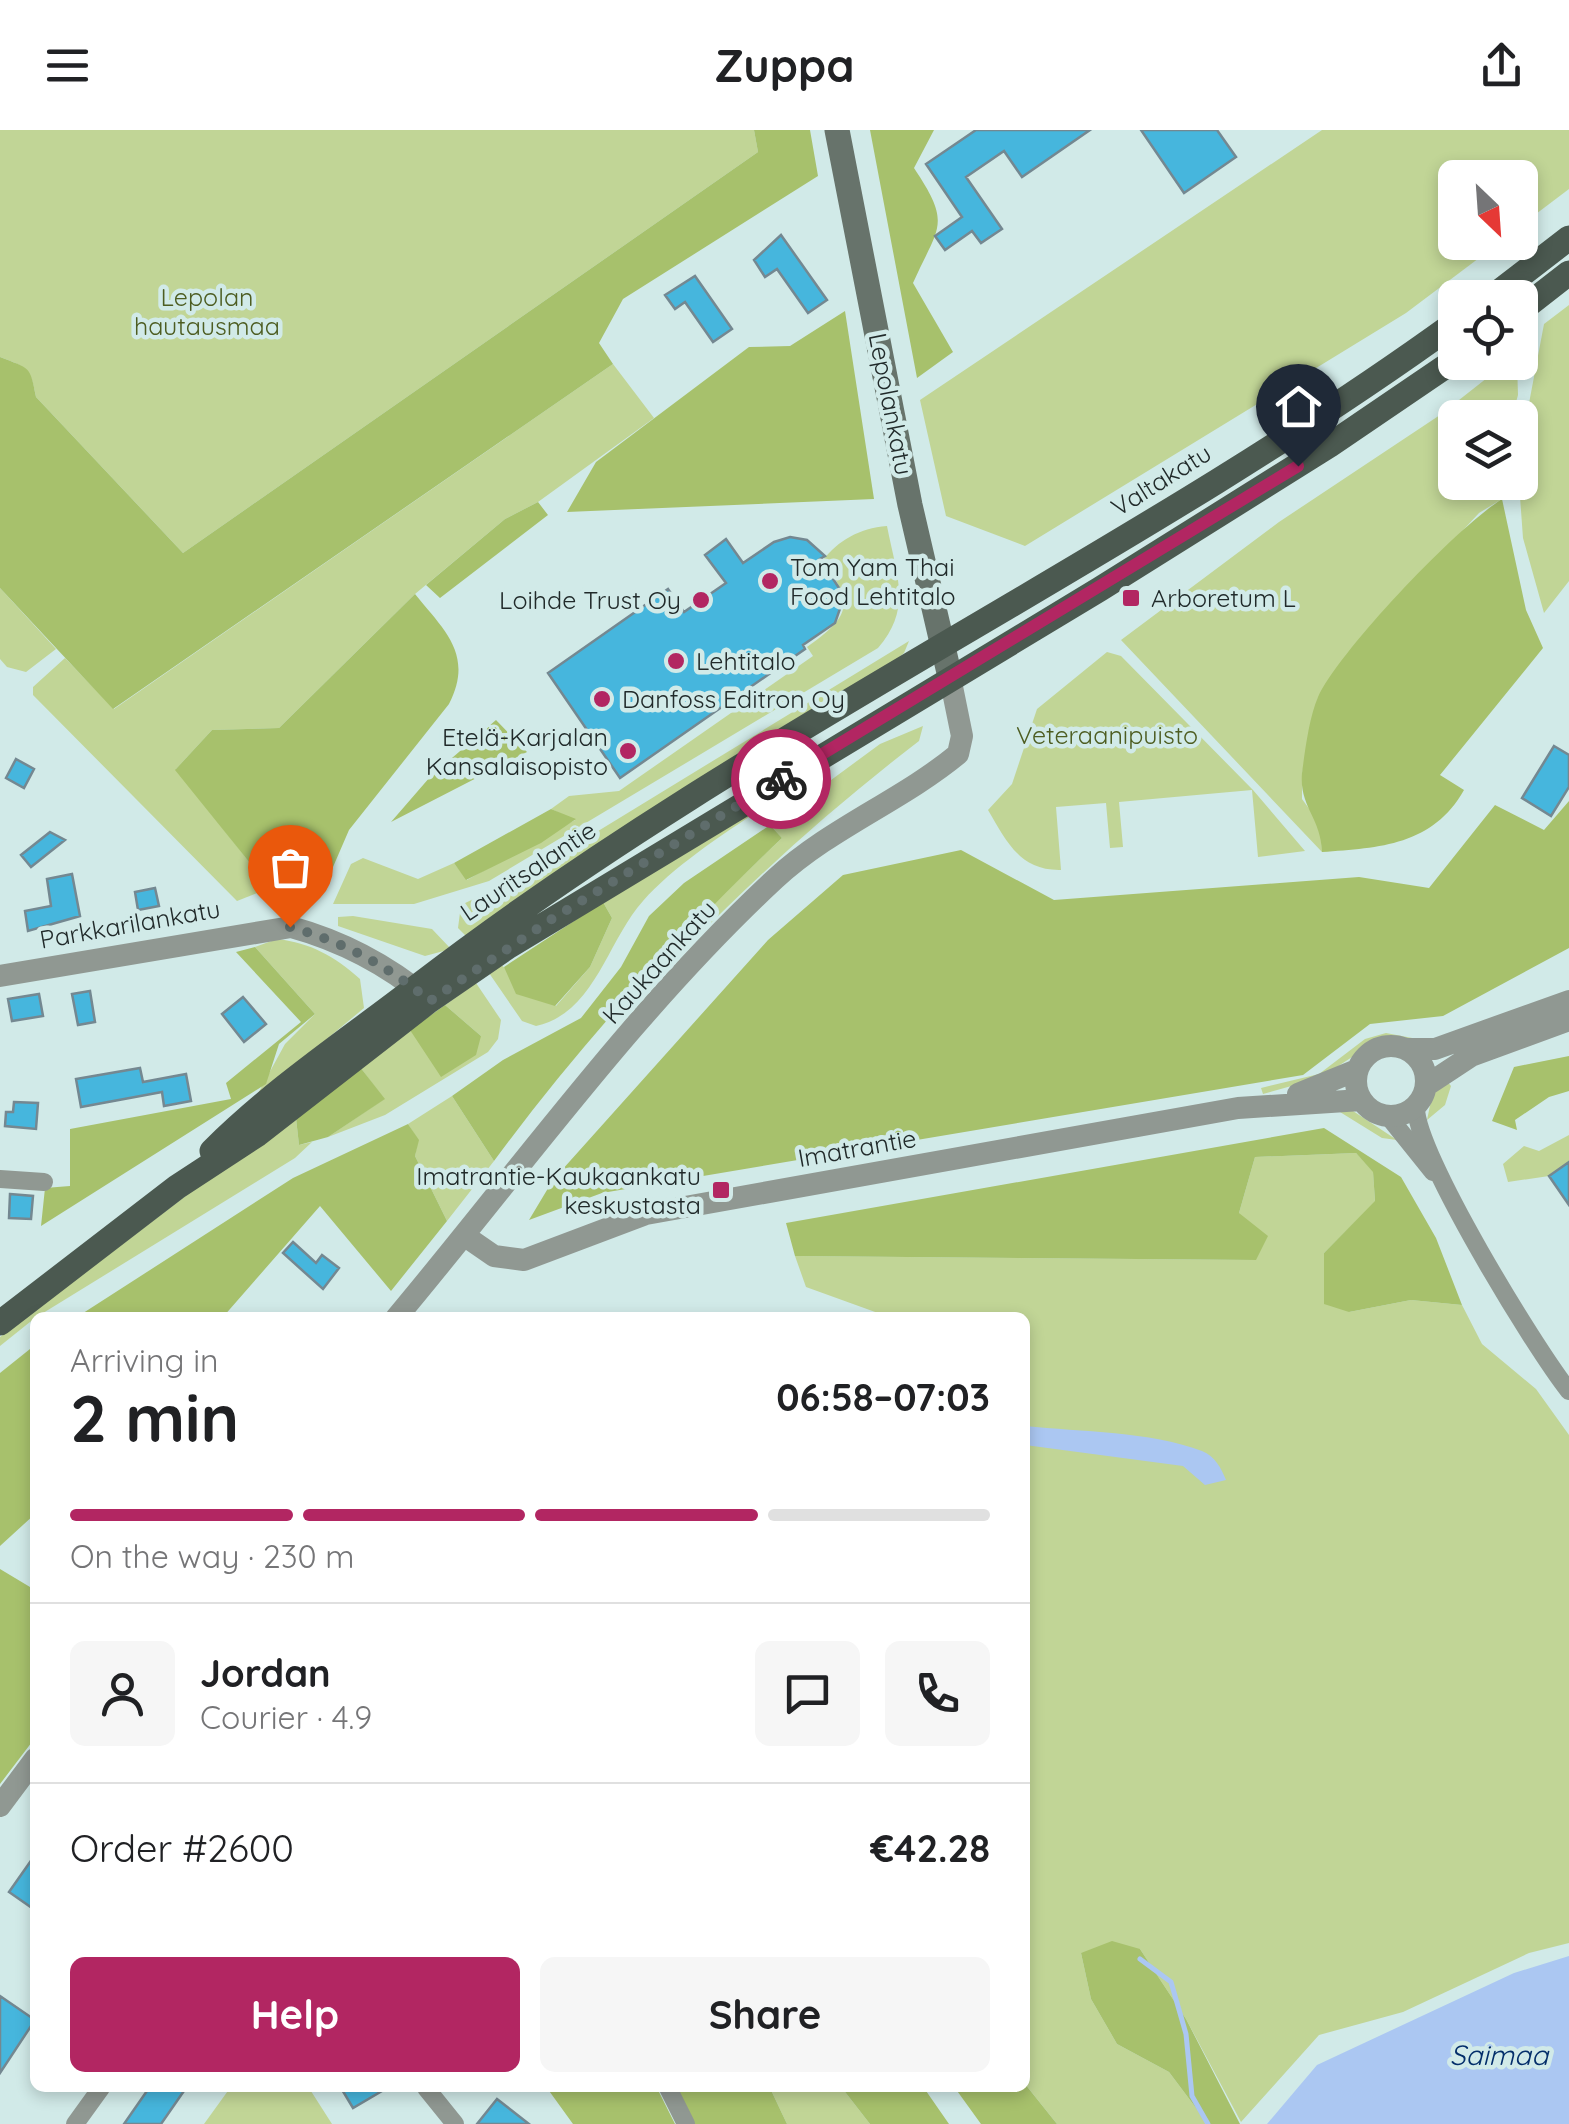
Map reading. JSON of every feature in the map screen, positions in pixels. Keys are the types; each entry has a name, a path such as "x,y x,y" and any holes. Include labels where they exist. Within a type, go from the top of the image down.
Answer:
{"main road":[{"name":"Lepolankatu","path":"837,130 910,505 950,677"},
{"path":"1514,280 1569,238"},
{"path":"1538,297 1569,273"},
{"name":"Valtakatu","path":"944,647 1312,421 1438,335"},
{"path":"950,677 1330,445 1438,372"},
{"name":"Lauritsalantie","path":"0,1323 177,1187 258,1134 422,995 644,829 944,647"},
{"name":"Lauritsalantie","path":"422,995 950,677"}],"street":[{"name":"Kaukaankatu","path":"401,1312 664,993 727,925 826,837 958,754 962,736 950,677"},
{"name":"Parkkarilankatu","path":"0,976 290,927 332,939 374,960 422,995"},
{"path":"1446,1188 1388,1116 1372,1111 1361,1100 1357,1070 1378,1048 1435,1049 1569,1001"},
{"path":"1388,1116 1421,1096 1462,1060 1569,1020"},
{"path":"1408,1049 1423,1064 1417,1120 1446,1188 1502,1290 1569,1391"},
{"name":"Imatrantie","path":"1272,1104 1357,1070"},
{"name":"Imatrantie","path":"465,1236 494,1256 524,1260 646,1214 1272,1104 1361,1100"},
{"path":"0,1179 44,1182"},
{"path":"0,1806 30,1765"},
{"path":"75,2124 98,2092"},
{"path":"429,2092 454,2124"},
{"path":"670,2092 686,2124"}],"green space":[{"name":"Lepolan hautausmaa","path":"0,130 754,130 758,152 183,553 36,397 26,370 0,357"},
{"path":"754,130 810,130 818,176 623,299 599,343 613,364 113,709 0,588 0,357 27,369 36,397 183,553 758,152"},
{"path":"870,130 934,130 914,168 934,202 938,225 913,283 953,352 917,378"},
{"path":"1322,130 1569,130 1569,189 1538,212 1538,160 1438,160 1438,260 1476,260 1450,280 1438,280 1438,289 1406,313 1025,546 946,516 920,400"},
{"path":"1569,305 1569,581 1544,613 1523,538 1520,500 1538,500 1538,400 1530,400 1533,380 1538,380 1544,324"},
{"path":"845,311 874,499 567,512 596,462 749,347 790,346"},
{"path":"613,364 654,418 538,502 505,519 415,594 279,728 212,730 176,769 262,878 278,885 237,901 33,695 33,687 65,658 114,709"},
{"path":"1484,380 1518,380 1517,400 1459,400"},
{"path":"1438,416 1438,500 1500,500 1479,513 1427,569 1318,698 1302,774 1302,799 1321,825 1322,852 1121,640 1279,522"},
{"path":"1502,500 1526,610 1543,648 1440,775 1464,790 1437,822 1421,833 1384,845 1322,852 1302,785 1308,735 1318,697 1374,621 1482,514"},
{"path":"538,502 548,515 440,598 426,585 505,519"},
{"path":"887,526 899,604 889,633 878,648 489,881 414,904 333,904 351,864 363,858 418,879 454,863 467,880 575,820 551,809 569,796 619,791 813,656 807,647 832,626 843,608 840,588 823,560 850,537"},
{"path":"0,588 56,649 26,672 7,667 0,659"},
{"path":"415,594 453,644 458,671 449,704 349,830 333,867 278,885 262,878 175,770 212,730 279,728"},
{"path":"909,641 904,653 881,673 467,937 458,928 461,905 536,869"},
{"name":"Veteraanipuisto","path":"1107,652 1121,656 1253,790 1305,851 1258,857 1252,790 1119,802 1123,847 1110,848 1106,803 1056,807 1061,870 1035,866 1016,852 988,810 1012,784 1037,709"},
{"path":"496,720 527,752 391,822 430,777"},
{"path":"923,726 919,741 761,875 616,1022 622,1007 694,922 782,838 770,825 880,744"},
{"path":"830,764 707,846 661,882 630,917 598,974 573,1007 536,1026 522,1021 489,973 501,965 556,1006 590,967 612,918 603,902"},
{"path":"1569,801 1569,948 1443,1016 1370,1024 1303,1075 602,1193 529,1220 553,1180 768,940 843,875 961,850 1054,900 1359,877 1429,888 1495,805 1544,830"},
{"path":"551,809 576,819 541,843 466,880 454,863"},
{"path":"770,825 782,838 631,993 494,1161 452,1096 503,1060 581,1018 621,967 649,916 684,883"},
{"path":"603,902 612,918 590,967 555,1006 516,994 504,967"},
{"path":"338,917 432,929 451,949 425,956 338,926"},
{"path":"277,939 311,947 350,971 360,979 364,1008 255,1099 285,1044 315,1014 255,947"},
{"path":"255,947 315,1014 279,1044 266,1084 41,1226 45,1188 70,1186 70,1129 231,1099 226,1083 301,1022 236,952"},
{"path":"476,983 501,1020 498,1039 488,1052 385,1115 328,1137 384,1099 360,1067 410,1030 481,1036 445,1005"},
{"path":"445,1005 481,1036 476,1055 441,1077 410,1030"},
{"path":"1386,1033 1428,1041 1378,1040 1320,1078 1263,1094 1261,1088 1319,1074 1365,1039"},
{"path":"1569,1056 1569,1091 1549,1097 1515,1120 1517,1130 1492,1121 1514,1067"},
{"path":"360,1067 385,1099 328,1137 299,1145 296,1118"},
{"path":"1446,1080 1451,1086 1445,1105 1427,1120 1432,1096"},
{"path":"452,1096 494,1161 447,1221 415,1156 418,1140 408,1124"},
{"path":"1350,1109 1397,1140 1382,1138 1340,1112"},
{"path":"296,1118 299,1145 312,1142 295,1158 45,1312 33,1312 287,1119"},
{"path":"408,1124 419,1140 415,1156 447,1221 391,1291 320,1206 227,1312 85,1312 293,1178"},
{"path":"1324,1128 1401,1177 1436,1238 1462,1305 1411,1300 1349,1312 1324,1304 1324,1253 1375,1201 1373,1172 1356,1153 1255,1157 1239,1213 1268,1236 1256,1260 795,1256 786,1223"},
{"path":"1569,1135 1569,1162 1549,1176 1508,1182 1503,1164 1524,1146 1539,1151"},
{"path":"1356,1153 1373,1171 1375,1202 1324,1253 1349,1312 1411,1300 1462,1305 1482,1344 1536,1389 1569,1435 1569,1943 1529,1953 1403,2012 1319,2035 1241,2122 1186,2019 1140,1949 1081,1953 1091,1999 1117,2044 1169,2072 1208,2124 1057,2124 1030,2090 1030,1312 875,1312 806,1287 795,1256 1256,1260 1239,1213 1255,1157"},
{"path":"30,1314 30,1322 0,1346 0,1337"},
{"path":"30,1349 30,1519 0,1546 0,1373"},
{"path":"0,1569 30,1587 30,1745 0,1784"},
{"path":"1112,1941 1140,1949 1186,2019 1240,2124 1208,2124 1169,2072 1117,2044 1091,1999 1081,1953"},
{"path":"1030,2090 1057,2124 981,2124 958,2092"},
{"path":"227,2092 312,2092 332,2124 204,2124"},
{"path":"550,2092 659,2092 675,2124 573,2124"},
{"path":"678,2092 772,2092 787,2124 693,2124"},
{"path":"772,2092 845,2092 870,2124 787,2124"},
{"path":"845,2092 927,2092 949,2124 870,2124"}],"water":[{"path":"1030,1426 1182,1444 1211,1456 1226,1480 1205,1485 1183,1466 1030,1446"},
{"name":"Saimaa","path":"1569,1956 1569,2124 1267,2124 1317,2065 1514,1973"}],"building":[{"path":"976,130 1090,130 1022,177 1004,151 966,177 1002,229 981,243 972,231 945,250 935,236 962,217 926,164"},
{"path":"1141,130 1217,130 1236,157 1184,193"},
{"path":"781,235 827,300 808,313 777,269 765,277 754,260"},
{"path":"695,276 732,329 713,342 685,302 675,309 665,295"},
{"name":"Lehtitalo","path":"790,537 807,540 825,556 820,559 839,588 842,603 835,623 803,645 805,649 620,778 548,673 668,589 684,612 726,583 705,555 726,539 743,563 774,542"},
{"path":"1554,746 1569,755 1569,787 1551,816 1522,798"},
{"path":"16,759 34,769 24,788 6,778"},
{"path":"50,832 65,840 31,867 21,855"},
{"path":"72,874 80,916 28,931 25,911 51,906 47,879"},
{"path":"155,888 159,906 138,910 135,892"},
{"path":"90,991 95,1022 78,1025 72,994"},
{"path":"39,994 43,1016 12,1021 8,999"},
{"path":"243,997 266,1024 244,1042 222,1014"},
{"path":"140,1068 143,1082 186,1074 191,1101 164,1106 162,1092 81,1107 76,1079"},
{"path":"14,1102 38,1103 36,1129 5,1126 6,1112 13,1112"},
{"path":"1569,1162 1569,1205 1549,1176"},
{"path":"10,1194 33,1196 31,1219 9,1218"},
{"path":"293,1242 316,1263 322,1255 339,1268 323,1289 283,1253"},
{"path":"30,1862 30,1907 9,1892"},
{"path":"0,1996 30,2017 30,2028 0,2073"},
{"path":"146,2092 183,2092 161,2124 124,2124"},
{"path":"343,2092 380,2092 353,2108"},
{"path":"497,2099 529,2124 477,2124"}],"waterway":[{"path":"1140,1959 1171,1982 1186,2034 1192,2096 1208,2124"}],"way so far":[{"path":"290,927 332,939 374,960 430,1001 509,946 781,779"}],"place":[{"name":"Tom Yam Thai Food Lehtitalo","path":"770,581"},
{"name":"Arboretum L","path":"1131,598"},
{"name":"Loihde Trust Oy","path":"701,600"},
{"name":"Lehtitalo","path":"676,661"},
{"name":"Danfoss Editron Oy","path":"602,699"},
{"name":"Etelä-Karjalan Kansalaisopisto","path":"628,751"},
{"name":"Imatrantie-Kaukaankatu keskustasta","path":"721,1190"}],"route":[{"path":"781,779 1298,466"}]}
